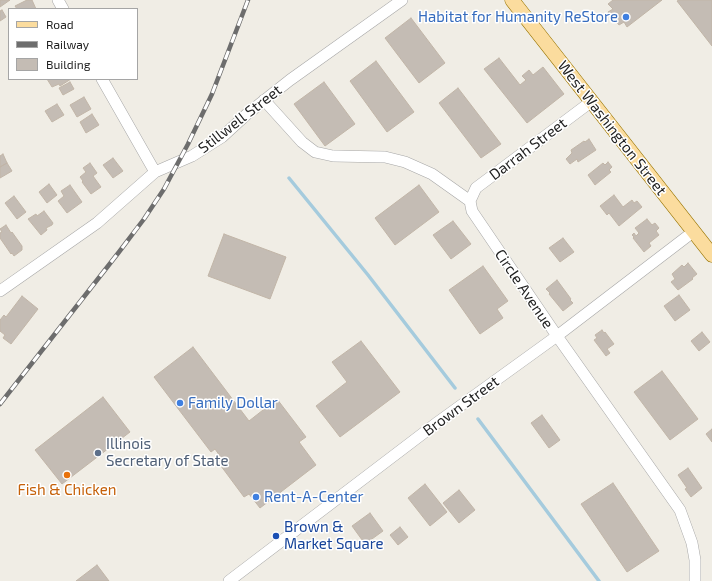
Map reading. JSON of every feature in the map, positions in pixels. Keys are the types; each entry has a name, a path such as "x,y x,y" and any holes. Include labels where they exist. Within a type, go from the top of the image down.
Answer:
{"main road":[{"name":"West Washington Street","path":"512,0 712,255"}],"street":[{"name":"Stillwell Street","path":"0,291 97,223 154,172 205,149 222,137 264,100 402,0"},
{"path":"103,80 154,172"},
{"path":"264,100 302,142 315,152 333,156 385,156 405,162 432,174 470,201"},
{"name":"Darrah Street","path":"470,201 476,188 592,101"},
{"name":"Circle Avenue","path":"470,201 472,211 556,336 680,510 692,543 696,560 695,581"},
{"name":"Brown Street","path":"229,581 438,422 556,336 693,232"}],"building":[{"path":"0,0 10,0 0,7"},
{"path":"27,0 32,0 36,8 16,8 15,6"},
{"name":"Habitat for Humanity ReStore","path":"613,0 662,0 627,27 624,22 619,25 608,12 613,9 608,4"},
{"path":"712,0 712,46 677,1"},
{"path":"2,10 6,17 0,21 0,11"},
{"path":"411,18 445,63 419,83 385,38"},
{"path":"499,58 520,85 526,80 522,76 529,70 533,75 543,67 564,94 527,123 484,69"},
{"path":"376,61 414,112 387,132 350,81"},
{"path":"48,80 69,80 60,86 59,84 52,87"},
{"path":"70,82 74,89 63,95 59,88"},
{"path":"324,82 355,124 325,146 294,104"},
{"path":"458,88 501,144 481,158 439,103"},
{"path":"84,97 91,109 77,117 70,105"},
{"path":"57,104 64,115 52,122 45,111"},
{"path":"92,114 99,125 86,133 80,122"},
{"path":"589,139 596,150 578,162 577,159 570,164 566,159 572,153 571,150"},
{"path":"3,154 7,163 0,167 0,156"},
{"path":"113,158 123,171 113,178 103,165"},
{"path":"608,162 612,167 609,170 611,172 595,185 588,175 603,163 605,165"},
{"path":"7,163 12,171 0,178 0,167"},
{"path":"90,163 97,173 93,176 101,187 91,194 80,177 86,172 83,168"},
{"path":"49,184 57,195 47,203 39,192"},
{"path":"70,185 82,202 67,213 58,201 64,196 61,191"},
{"path":"419,185 439,212 395,245 375,218"},
{"path":"614,195 623,207 632,200 634,203 637,201 642,207 619,226 609,213 607,215 600,206"},
{"path":"14,196 26,212 17,219 5,203"},
{"path":"44,211 53,223 46,228 47,230 41,235 28,219 36,214 37,216"},
{"path":"647,219 652,225 655,223 659,228 656,231 659,235 649,243 651,246 644,252 632,235 634,233 636,236 639,233 635,228"},
{"path":"453,221 471,244 451,259 433,235"},
{"path":"6,225 22,246 22,250 14,256 0,238 0,233 2,232 0,229"},
{"path":"224,234 286,257 270,299 208,276"},
{"path":"563,238 574,252 560,262 549,248"},
{"path":"688,263 697,274 692,278 693,279 678,290 671,282 675,279 672,274 682,265 684,267"},
{"path":"483,266 508,301 497,309 503,318 480,334 449,290"},
{"path":"557,280 573,303 563,311 546,289"},
{"path":"679,295 690,310 675,321 664,306"},
{"path":"22,296 38,309 11,344 3,338 5,335 0,331 0,320 4,315 6,317"},
{"path":"602,330 614,344 607,349 610,353 606,356 594,340 597,338 595,335"},
{"path":"702,332 710,342 699,351 691,341"},
{"path":"361,341 400,392 340,437 316,406 347,382 332,362"},
{"path":"193,347 249,421 277,399 306,437 299,442 316,465 260,508 249,494 244,497 221,466 225,463 215,449 211,452 154,377"},
{"path":"662,371 698,419 670,440 634,392"},
{"path":"103,397 130,432 62,484 35,450"},
{"path":"542,415 560,440 549,448 531,423"},
{"path":"712,429 712,442 706,434"},
{"path":"688,468 702,488 691,497 678,475"},
{"path":"613,483 659,551 627,572 581,504"},
{"path":"425,484 447,512 430,526 408,498"},
{"path":"459,490 475,510 459,523 443,503"},
{"path":"370,513 383,531 365,544 352,526"},
{"path":"400,527 408,537 398,545 390,535"},
{"path":"97,565 109,581 76,581"}],"waterway":[{"path":"289,178 368,275 455,388"},
{"path":"478,419 599,581"}],"railway":[{"path":"0,404 119,252 164,189 212,94 248,0"}],"place":[{"name":"Habitat for Humanity ReStore","path":"626,17"},
{"name":"Family Dollar","path":"180,403"},
{"name":"Illinois Secretary of State","path":"98,453"},
{"name":"Fish & Chicken","path":"67,475"},
{"name":"Rent-A-Center","path":"256,497"},
{"name":"Brown & Market Square","path":"276,536"}]}
